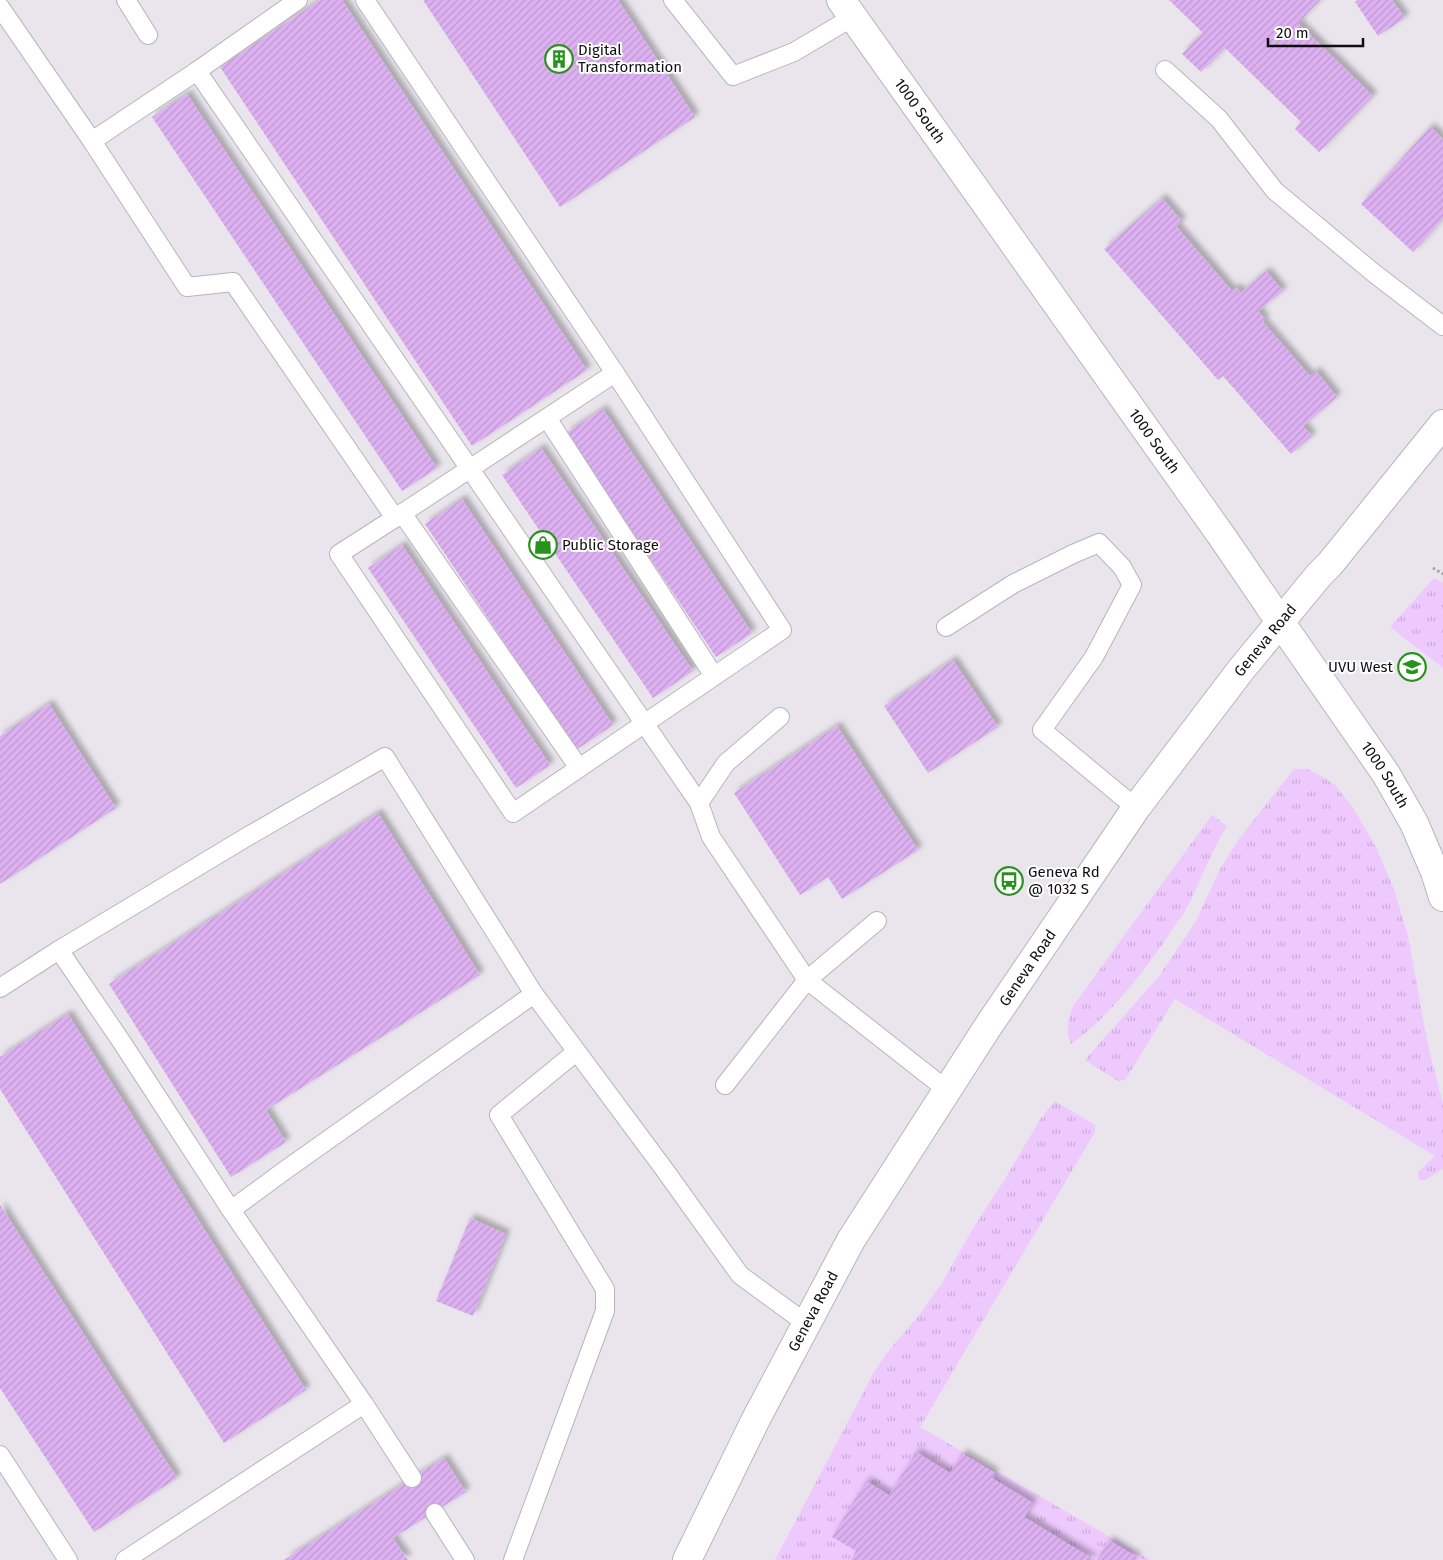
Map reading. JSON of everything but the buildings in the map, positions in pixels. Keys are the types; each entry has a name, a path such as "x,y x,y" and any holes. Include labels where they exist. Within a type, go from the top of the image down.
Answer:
{"main road":[{"name":"1000 South","path":"847,9 1223,538 1386,774 1414,824 1435,872 1443,897"},
{"name":"Geneva Road","path":"687,1560 756,1419 851,1240 992,1020 1136,808 1240,671 1443,424"}],"lane":[{"path":"126,0 148,35"},
{"path":"92,141 197,71 298,0"},
{"path":"365,0 615,373 782,630 513,813 339,554 615,373"},
{"path":"673,0 733,76 794,52 847,9"},
{"path":"0,7 92,141 186,287 233,282 579,768"},
{"path":"1165,70 1219,119 1275,191 1375,274 1443,326"},
{"path":"197,71 699,803 711,837 808,980 947,1090"},
{"path":"547,418 714,676"},
{"path":"946,627 1013,584 1099,543 1122,567 1132,585 1094,657 1042,730 1136,808"},
{"path":"699,803 726,762 780,717"},
{"path":"0,988 59,950 245,838 385,757 534,994 740,1275 807,1324"},
{"path":"725,1085 808,980 877,922"},
{"path":"59,950 121,1041 231,1210 364,1404 412,1478"},
{"path":"231,1210 534,994"},
{"path":"513,1560 605,1311 605,1289 499,1115 576,1052"},
{"path":"125,1560 364,1404"},
{"path":"0,1455 68,1560"},
{"path":"435,1513 466,1560"}],"path":[{"path":"1433,568 1443,574"}],"green space":[{"path":"1434,578 1443,583 1443,668 1390,627"},
{"path":"1294,769 1307,769 1335,785 1353,808 1376,847 1394,889 1408,936 1428,1046 1443,1104 1443,1169 1425,1180 1420,1180 1418,1172 1435,1156 1175,999 1125,1080 1118,1081 1085,1060 1160,975 1196,921 1220,869 1238,840"},
{"path":"1212,815 1227,826 1186,909 1151,961 1126,992 1113,1007 1071,1044 1068,1025 1073,1006"},
{"path":"1055,1101 1095,1125 1095,1132 920,1427 1150,1560 775,1560 873,1374 887,1353 920,1314 942,1283 972,1230 1041,1118"}],"place":[{"name":"Digital Transformation","path":"559,59"},
{"name":"Public Storage","path":"543,545"},
{"name":"UVU West","path":"1412,667"},
{"name":"Geneva Rd @ 1032 S","path":"1009,881"}]}
